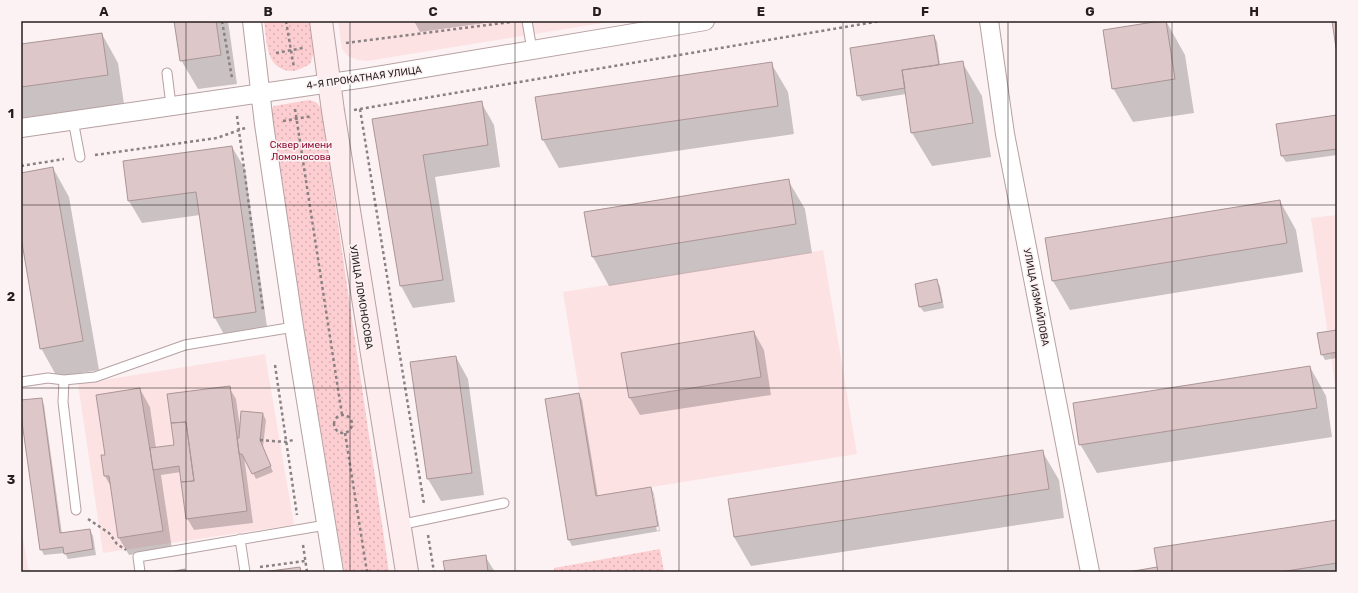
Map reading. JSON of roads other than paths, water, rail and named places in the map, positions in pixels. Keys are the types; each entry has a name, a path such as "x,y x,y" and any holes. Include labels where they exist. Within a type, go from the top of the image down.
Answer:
{"street":[{"path":"252,21 260,92 294,327 334,572"},
{"name":"УЛИЦА ЛОМОНОСОВА","path":"321,21 328,82 407,572"},
{"name":"4-Я ПРОКАТНАЯ УЛИЦА","path":"21,128 328,82 705,21"},
{"name":"УЛИЦА ИЗМАЙЛОВА","path":"989,21 1005,134 1090,572"}],"lane":[{"path":"527,21 532,50"},
{"path":"167,73 172,105"},
{"path":"73,120 80,157"},
{"path":"21,382 48,378 64,380 95,377 185,345 294,327"},
{"path":"64,380 63,402 76,510"},
{"path":"399,525 426,518 504,503"},
{"path":"140,572 138,557 326,525"},
{"path":"240,539 245,571"}],"park label":[{"name":"Сквер имени Ломоносова","path":"301,150"}]}
